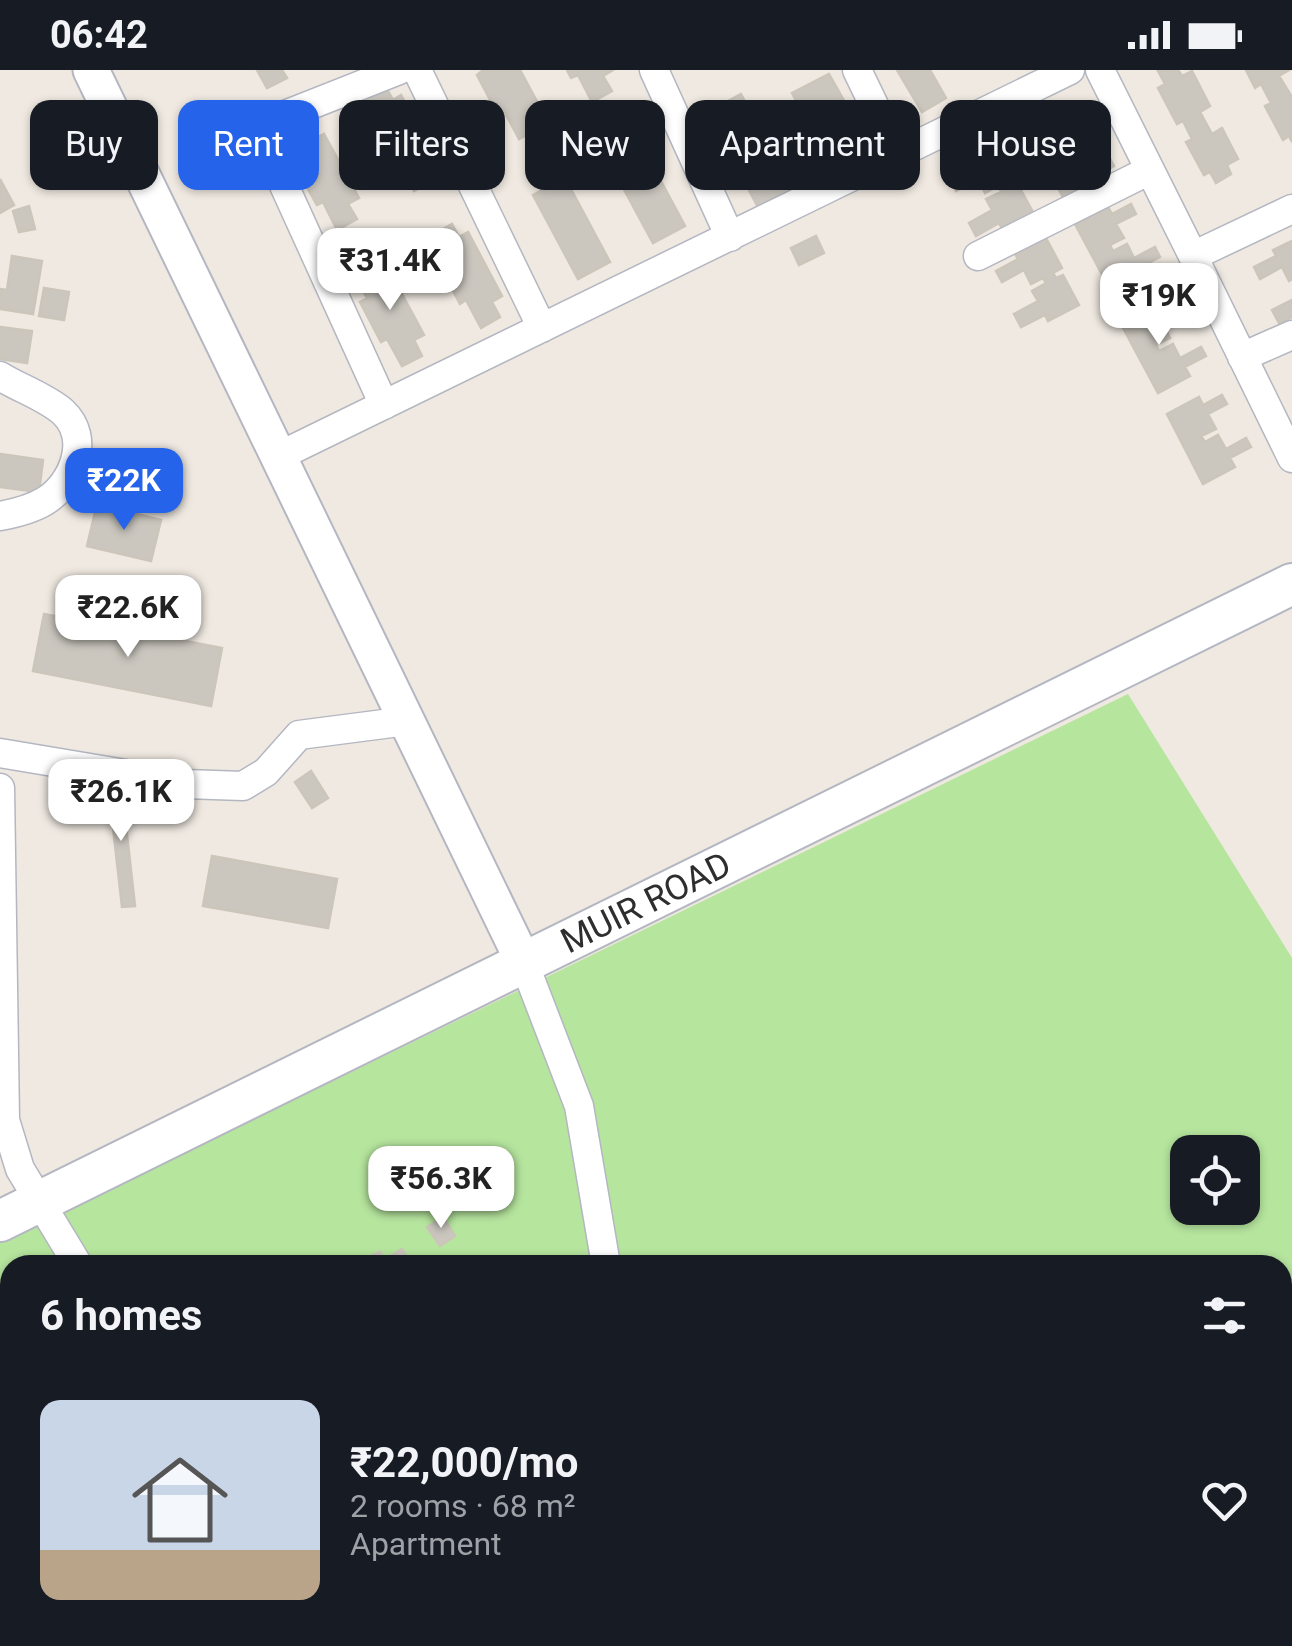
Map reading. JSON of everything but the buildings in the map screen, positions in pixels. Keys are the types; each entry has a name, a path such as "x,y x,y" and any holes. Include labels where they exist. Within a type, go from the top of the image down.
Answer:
{"main road":[{"name":"MUIR ROAD","path":"0,1221 1292,584"}],"street":[{"path":"91,70 524,962 579,1106 604,1255"},
{"path":"384,405 256,126 399,70"},
{"path":"417,70 542,328"},
{"path":"654,70 730,237"},
{"path":"857,70 871,100"},
{"path":"920,144 1070,70"},
{"path":"1100,70 1292,458"},
{"path":"978,256 1150,170"},
{"path":"278,456 826,190"},
{"path":"1193,256 1292,209"},
{"path":"1242,357 1292,335"},
{"path":"0,376 64,413 76,435 78,459 67,480 47,500 0,516"},
{"path":"0,753 185,784 244,786 266,772 299,736 407,721"},
{"path":"0,788 5,1120 20,1169 72,1255"}],"green space":[{"path":"1128,694 1292,958 1292,1255 0,1255 0,1243"}]}
